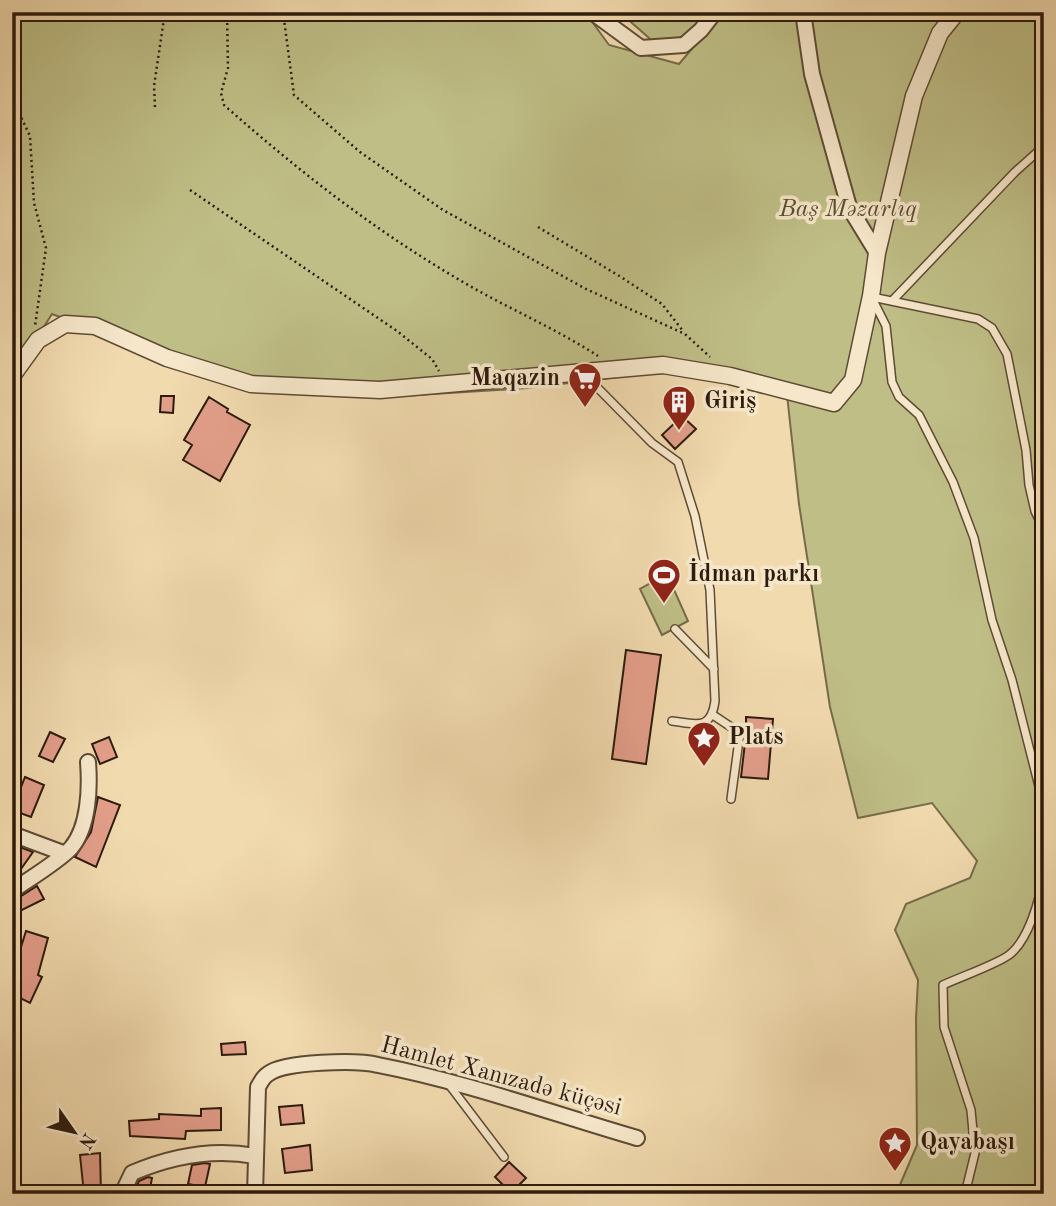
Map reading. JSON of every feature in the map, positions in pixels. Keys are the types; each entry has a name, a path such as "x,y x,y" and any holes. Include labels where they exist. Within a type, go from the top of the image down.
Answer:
{"street":[{"path":"592,12 640,48 684,45 701,30 715,12"},
{"path":"803,12 812,74 849,208 877,253"},
{"path":"12,376 38,340 65,324 95,326 167,358 251,384 380,390 663,365 730,376 834,403 853,380 877,253 914,96 940,33 957,12"},
{"path":"12,891 70,849 76,839 90,785 88,762"},
{"path":"12,834 63,853"},
{"path":"12,929 12,944"},
{"name":"Hamlet Xanızadə küçəsi","path":"255,1194 258,1087 265,1075 304,1063 376,1064 637,1138"},
{"path":"122,1194 132,1173 178,1157 209,1152 255,1156"}],"lane":[{"path":"892,301 1015,172 1044,146"},
{"path":"871,296 978,319 992,328 1007,354 1011,368 1026,450 1029,485 1035,511 1044,530"},
{"path":"871,296 886,326 892,382 899,397 919,415 953,482 974,538 992,620 1013,680 1044,806"},
{"path":"582,373 652,443 678,462 695,516 710,590 713,715 708,721 698,725 672,722"},
{"path":"675,629 714,670"},
{"path":"713,715 740,733 731,799"},
{"path":"965,1194 975,1153 971,1110 944,1027 943,985 1010,955 1034,914 1044,874"},
{"path":"447,1082 504,1157"}],"path":[{"path":"155,107 153,86 165,12"},
{"path":"227,12 228,68 221,93 224,105 293,166 376,227 463,282 586,348 618,369"},
{"path":"283,12 294,95 360,152 443,210 586,289 685,334"},
{"path":"12,98 30,135 34,203 46,248 35,325 38,340"},
{"path":"190,190 397,331 432,359 448,386"},
{"path":"538,227 662,304 685,334 712,359"}],"green space":[{"name":"Baş Məzarlıq","path":"12,12 585,12 609,45 679,64 723,12 1044,12 1044,1179 1040,1194 896,1194 917,1145 918,980 895,930 906,904 970,878 977,861 932,803 858,818 830,707 799,504 787,395 709,366 528,388 384,397 222,378 52,314 12,377"},
{"path":"625,12 706,12 688,35 657,45 623,15"},
{"name":"İdman parkı","path":"667,574 688,621 662,635 640,589"}],"building":[{"path":"161,396 174,396 173,413 160,412"},
{"path":"209,397 228,409 227,412 250,425 220,481 183,460 192,445 184,440"},
{"name":"Giriş","path":"682,416 696,429 675,449 662,435"},
{"path":"626,650 661,655 646,764 612,759"},
{"path":"746,717 773,719 768,779 741,777"},
{"path":"50,732 65,739 53,762 39,756"},
{"path":"109,737 117,757 100,764 92,744"},
{"path":"25,777 44,785 31,817 12,810"},
{"path":"98,797 120,805 96,867 75,857 91,832"},
{"path":"12,844 33,852 21,869 12,863"},
{"path":"37,886 44,899 20,911 15,900"},
{"path":"26,931 48,938 38,975 42,977 30,1003 12,994 12,976"},
{"path":"245,1042 246,1054 222,1055 221,1044"},
{"path":"302,1105 304,1123 281,1125 279,1107"},
{"path":"221,1108 221,1130 186,1131 185,1139 130,1136 129,1121 159,1119 159,1114 201,1116 201,1109"},
{"path":"310,1145 312,1170 285,1173 282,1149"},
{"path":"100,1153 101,1194 84,1194 80,1155"},
{"path":"509,1162 526,1178 511,1193 495,1177"},
{"path":"210,1164 205,1187 188,1184 192,1165"},
{"path":"152,1178 149,1194 133,1194 139,1181"}],"place":[{"name":"Maqazin","path":"585,409"},
{"name":"Giriş","path":"679,432"},
{"name":"İdman parkı","path":"664,605"},
{"name":"Plats","path":"704,768"},
{"name":"Qayabaşı","path":"895,1173"}]}
